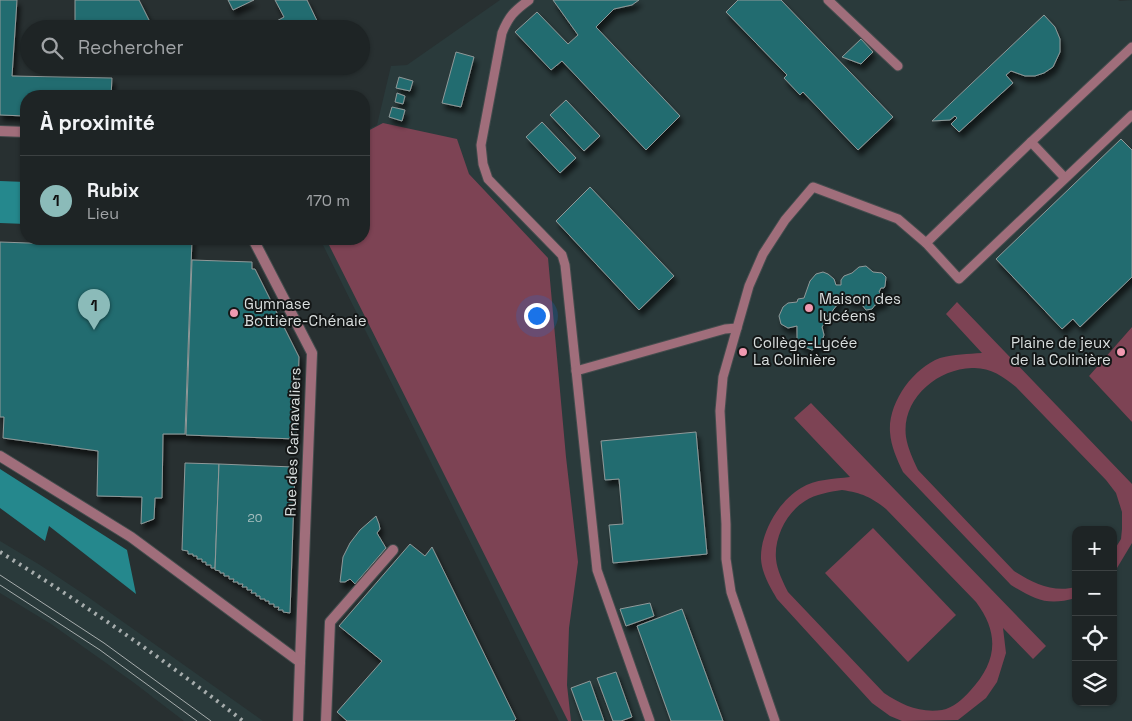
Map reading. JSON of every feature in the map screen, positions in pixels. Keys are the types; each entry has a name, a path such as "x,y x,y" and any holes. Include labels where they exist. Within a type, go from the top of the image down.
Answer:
{"street":[{"path":"0,131 20,132"},
{"name":"Rue des Carnavaliers","path":"256,245 312,353 298,721"},
{"path":"0,456 130,537 300,662"},
{"path":"326,721 330,622 392,550"}],"lane":[{"path":"529,0 508,17 502,33 480,145 483,164 488,178 562,255 566,265 597,570 650,721"},
{"path":"828,0 898,66"},
{"path":"926,243 1132,47"},
{"path":"774,721 731,592 726,559 720,410 723,377 749,286 763,254 785,220 813,187 898,219 926,243 958,279 1132,115"},
{"path":"1031,142 1065,178"},
{"path":"576,371 725,329 737,328"}],"shaded area":[{"name":"Collège-Lycée La Colinière","path":"500,0 1132,0 1132,327 1089,376 1132,422 1132,721 559,721 323,245 370,245 370,128 377,125 391,66 407,65"},
{"path":"383,123 457,139 469,174 548,258 566,457 578,562 569,628 567,685 571,721 568,721 329,245 370,245 370,130"},
{"path":"957,302 1132,484 1132,543 1117,568 1117,546 1121,539 1122,512 1116,493 1106,480 1016,387 1001,376 990,371 972,368 946,374 924,389 915,399 906,423 906,437 918,470 1014,571 1044,586 1059,589 1072,588 1072,599 1057,601 1042,600 1011,585 903,472 893,448 890,421 898,398 904,388 921,370 940,358 982,353 946,314"},
{"name":"Plaine de jeux de la Colinière","path":"1132,327 1132,422 1089,376"},
{"path":"811,403 1046,646 1033,659 1003,628 1006,653 997,682 986,698 958,720 902,721 890,716 872,703 777,599 772,590 763,570 761,559 767,529 778,509 793,494 806,485 825,480 850,477 794,418","holes":["842,490 866,496 886,509 976,602 984,614 992,637 990,659 979,680 958,703 942,710 918,709 897,701 884,693 788,592 780,576 776,559 777,542 787,518 805,501"]},
{"path":"873,528 956,615 908,662 825,573"},
{"path":"0,541 88,597 263,721 184,721 51,624 0,593"}],"water":[{"path":"0,181 20,182 20,224 0,223"},
{"path":"0,469 127,550 136,594 49,526 45,541 0,508"}],"building":[{"path":"0,0 17,0 12,76 112,78 111,90 20,90 20,116 0,115"},
{"path":"75,0 139,0 149,20 75,20"},
{"path":"228,0 254,0 233,10"},
{"path":"275,0 307,0 317,20 278,20 284,17"},
{"path":"553,0 639,0 632,5 614,9 596,27 680,116 646,150 562,61 551,70 515,32 537,12 568,44 578,35"},
{"path":"738,0 781,0 893,117 858,150 803,92 800,95 784,78 787,75 726,12"},
{"path":"1044,15 1055,27 1060,39 1060,52 1053,67 1035,76 1025,76 1011,71 1006,75 1013,83 959,132 951,124 957,118 955,116 950,120 932,121"},
{"path":"861,39 873,52 861,64 842,57"},
{"path":"456,52 474,57 461,107 442,103"},
{"path":"399,77 413,81 410,91 396,88"},
{"path":"397,93 405,96 403,104 395,102"},
{"path":"566,100 600,136 584,151 550,115"},
{"path":"392,107 405,110 402,121 389,117"},
{"path":"542,122 576,158 560,173 526,137"},
{"path":"1121,139 1132,150 1132,277 1080,327 1073,319 1062,329 996,259"},
{"path":"590,187 674,276 639,310 556,221"},
{"path":"0,242 20,243 20,245 192,245 185,434 163,434 162,498 155,498 154,519 141,524 142,497 97,496 98,451 3,438 4,417 0,417"},
{"name":"Gymnase Bottière-Chénaie","path":"192,260 252,262 252,269 255,269 299,357 296,439 186,435"},
{"name":"Maison des lycéens","path":"866,266 873,272 882,273 886,277 885,286 879,292 885,296 884,302 875,305 872,309 866,310 859,301 850,301 847,297 841,296 830,314 822,320 824,335 820,346 812,350 802,346 797,338 797,326 788,328 781,324 779,316 783,307 788,303 797,302 798,299 804,298 810,281 816,274 823,272 828,274 834,279 836,285 841,285 841,280 844,276 852,273 859,267"},
{"path":"696,432 707,554 613,563 609,525 623,524 619,479 605,480 601,441"},
{"path":"185,463 219,464 215,568 211,568 211,565 206,565 206,562 202,562 202,559 197,559 197,556 188,554 188,551 182,550"},
{"path":"219,464 293,467 295,469 290,613 278,610 279,607 274,607 274,604 269,604 269,601 265,601 265,599 260,599 260,596 256,596 256,593 251,593 252,590 247,590 247,587 242,587 243,584 233,582 234,579 229,579 229,576 224,576 224,573 215,570"},
{"path":"376,516 380,529 377,533 386,548 355,584 350,579 340,582 343,557 350,543 360,530"},
{"path":"410,544 425,556 432,547 516,719 514,721 347,721 337,712 382,661 339,626"},
{"path":"650,603 654,616 626,626 620,609"},
{"path":"682,609 723,721 671,721 637,626"},
{"path":"616,672 632,717 621,721 613,721 597,678"},
{"path":"590,681 604,721 583,721 571,688"}],"tram line":[{"path":"0,575 104,643 211,721"},
{"path":"0,585 100,650 197,721"}],"railway":[{"path":"0,552 124,633 243,721"}],"place":[{"name":"Maison des lycéens","path":"809,308"},
{"name":"Gymnase Bottière-Chénaie","path":"234,313"},
{"name":"Rubix","path":"94,330"},
{"name":"Collège-Lycée La Colinière","path":"743,352"},
{"name":"Plaine de jeux de la Colinière","path":"1121,352"}]}
